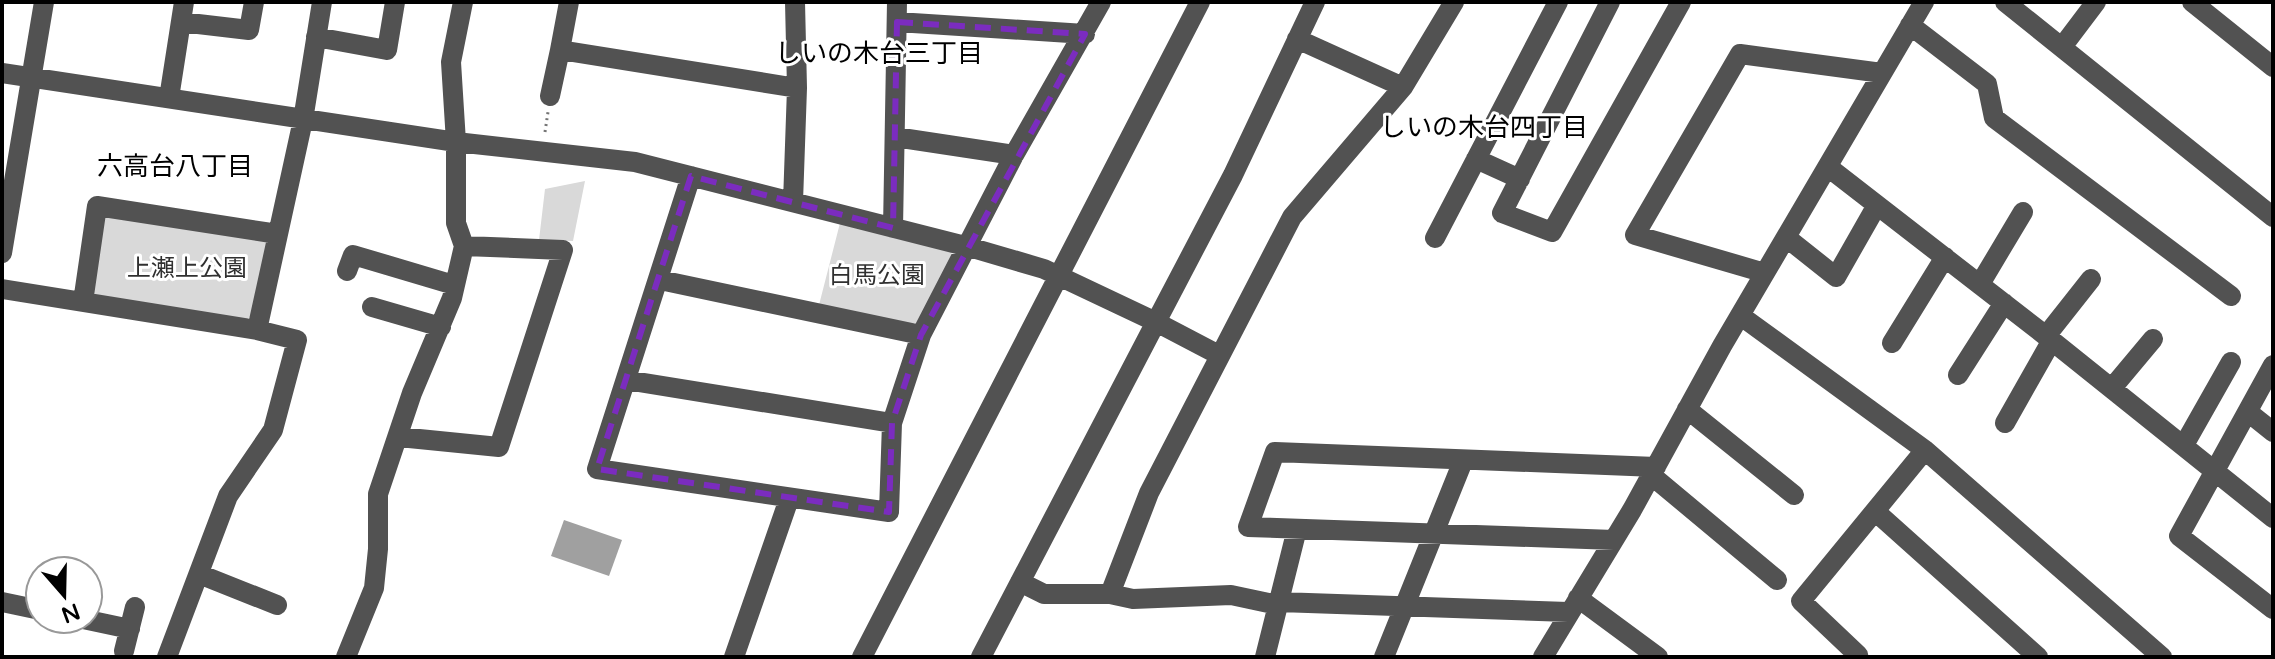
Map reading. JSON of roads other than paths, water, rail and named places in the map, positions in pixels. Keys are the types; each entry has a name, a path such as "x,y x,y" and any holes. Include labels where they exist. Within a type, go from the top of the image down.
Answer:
{"street":[{"path":"2,253 44,2"},
{"path":"169,98 183,12 249,30 254,2"},
{"path":"257,330 303,120 322,2"},
{"path":"316,37 387,50 395,2"},
{"path":"346,657 374,588 378,494 412,393 441,327 464,246 456,223 456,142 451,62 463,2"},
{"path":"550,96 569,2"},
{"path":"793,202 797,88 795,2"},
{"path":"691,176 597,469 889,512 892,423 921,335 1014,155 1101,2"},
{"path":"862,657 1200,2"},
{"path":"981,657 1233,175 1315,2"},
{"path":"1110,594 1149,493 1292,217 1403,87 1454,2"},
{"path":"1435,238 1558,2"},
{"path":"1610,2 1502,213 1552,232 1681,2"},
{"path":"1547,655 1573,605 1614,540 1765,273 1924,2"},
{"path":"2005,2 2273,217"},
{"path":"2062,47 2096,2"},
{"path":"2192,2 2273,67"},
{"path":"893,228 897,12 1085,34"},
{"path":"1910,25 1987,84 1994,118 2231,296"},
{"path":"1297,39 1403,87"},
{"path":"560,50 797,88"},
{"path":"1765,273 1635,235 1740,54 1882,73"},
{"path":"2,73 456,142 635,162 969,247 1058,274 1219,355"},
{"path":"895,137 1014,155"},
{"path":"1476,159 1520,179"},
{"path":"1828,167 2049,338 2273,518"},
{"path":"1787,238 1836,277 1877,205"},
{"path":"83,302 97,206 278,234"},
{"path":"1980,284 2023,212"},
{"path":"399,437 499,447 563,250 464,246"},
{"path":"347,271 353,255 454,285"},
{"path":"1892,343 1945,257"},
{"path":"2005,423 2049,338 2091,279"},
{"path":"660,280 921,335"},
{"path":"2,289 257,330 297,340 273,430 228,496 167,657"},
{"path":"1958,375 2004,303"},
{"path":"372,307 441,327"},
{"path":"1741,316 1925,450 2162,657"},
{"path":"2112,388 2153,339"},
{"path":"2184,445 2231,362"},
{"path":"2273,365 2179,536 2273,609"},
{"path":"626,380 892,423"},
{"path":"1687,409 1794,495"},
{"path":"2248,412 2273,432"},
{"path":"1859,656 1801,601 1925,450"},
{"path":"1614,540 1248,527 1275,452 1653,471 1777,580"},
{"path":"1384,657 1463,461"},
{"path":"734,657 789,499"},
{"path":"1876,512 2038,657"},
{"path":"1265,657 1297,529"},
{"path":"199,574 277,605"},
{"path":"1020,582 1044,594 1110,594 1133,599 1231,595 1279,604 1404,607 1573,605 1658,657"},
{"path":"2,602 24,607"},
{"path":"124,651 135,607"},
{"path":"104,623 130,629"}],"district":[{"name":"しいの木台三丁目","path":"879,53"},
{"name":"しいの木台四丁目","path":"1484,127"},
{"name":"六高台八丁目","path":"175,166"}],"park label":[{"name":"上瀬上公園","path":"187,268"},
{"name":"白馬公園","path":"877,275"}]}
